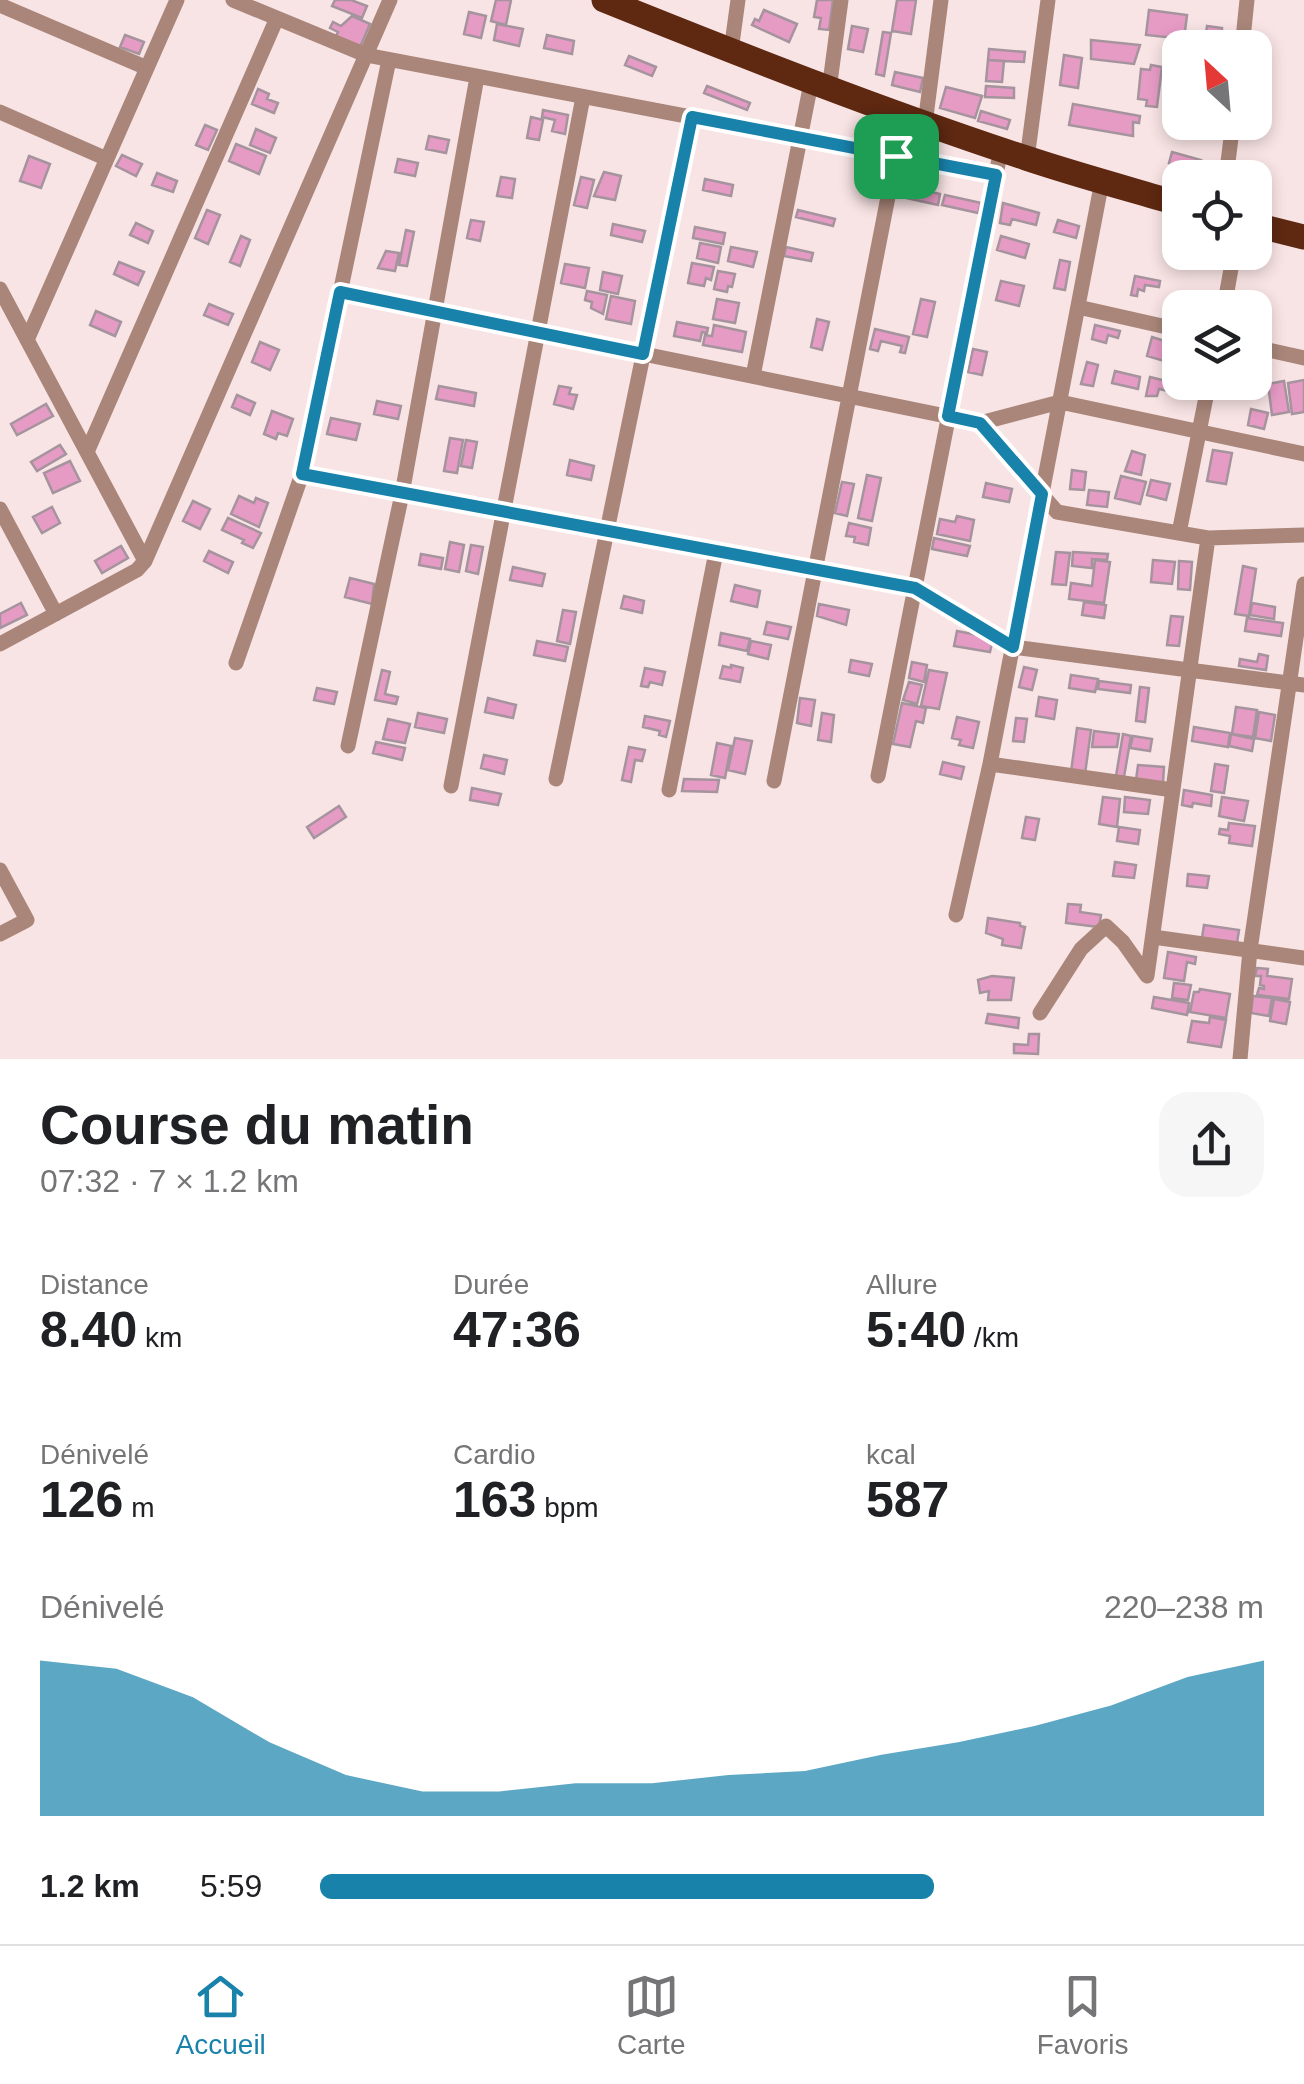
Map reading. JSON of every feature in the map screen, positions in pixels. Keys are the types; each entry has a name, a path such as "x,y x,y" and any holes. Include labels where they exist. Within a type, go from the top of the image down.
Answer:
{"highway":[{"path":"604,0 925,124 998,162 1027,159 1162,199"},
{"path":"1272,229 1304,237"}],"street":[{"path":"28,340 177,0"},
{"path":"233,0 366,56 896,156 998,162 878,776"},
{"path":"0,644 137,570 145,560 390,0"},
{"path":"731,51 738,0"},
{"path":"753,376 800,138 820,86 841,0"},
{"path":"925,124 942,0"},
{"path":"1027,159 1048,0"},
{"path":"1244,30 1248,0"},
{"path":"0,5 147,68"},
{"path":"87,452 277,18"},
{"path":"236,663 302,474 389,60"},
{"path":"348,746 402,494 477,77"},
{"path":"451,786 583,97"},
{"path":"0,112 107,159"},
{"path":"556,779 692,117"},
{"path":"774,782 896,156"},
{"path":"956,915 990,764 1102,181"},
{"path":"0,289 145,560"},
{"path":"340,292 980,423 1060,402 1304,454"},
{"path":"1078,307 1162,326"},
{"path":"1272,351 1304,358"},
{"path":"1179,533 1205,400"},
{"path":"980,423 1057,512 1208,538 1304,535"},
{"path":"302,474 915,588 1013,647 1297,684"},
{"path":"0,510 56,614"},
{"path":"1040,1012 1082,949 1106,926 1123,942 1147,976 1208,538"},
{"path":"669,790 716,552"},
{"path":"1240,1059 1250,950 1297,684 1304,584"},
{"path":"990,764 1173,790"},
{"path":"0,870 27,920 0,934"},
{"path":"1153,937 1304,958"}],"building":[{"path":"335,0 367,6 362,18 332,6"},
{"path":"496,0 511,0 506,25 491,21"},
{"path":"817,0 833,0 829,30 819,29 821,18 814,17"},
{"path":"897,0 916,0 911,34 892,31"},
{"path":"764,10 797,24 789,42 752,25"},
{"path":"1149,10 1187,15 1185,30 1162,30 1162,37 1146,35"},
{"path":"469,12 486,16 481,38 464,34"},
{"path":"352,16 370,24 360,47 336,36 338,32 330,28 333,22 341,26"},
{"path":"497,24 523,29 519,46 494,40"},
{"path":"852,26 868,29 863,52 848,49"},
{"path":"883,32 891,33 884,76 876,74"},
{"path":"125,35 144,42 139,54 120,47"},
{"path":"547,35 574,41 572,54 544,48"},
{"path":"1091,40 1140,45 1134,64 1091,59"},
{"path":"989,49 1025,52 1024,62 988,60"},
{"path":"1064,55 1082,58 1078,88 1060,85"},
{"path":"629,56 656,67 652,76 625,65"},
{"path":"988,60 1004,61 1002,82 986,81"},
{"path":"1151,65 1162,67 1157,107 1146,106 1147,100 1138,99 1141,69 1150,70"},
{"path":"895,72 923,78 920,92 892,85"},
{"path":"707,86 750,103 747,110 704,93"},
{"path":"986,86 1014,88 1014,98 985,97"},
{"path":"946,87 982,96 975,118 940,108"},
{"path":"258,89 269,94 267,99 278,103 274,113 252,104"},
{"path":"1073,104 1140,116 1139,123 1133,122 1133,136 1069,125"},
{"path":"543,110 568,115 565,134 552,131 555,120 542,117"},
{"path":"981,111 1010,120 1007,129 978,121"},
{"path":"531,117 543,120 539,140 527,138"},
{"path":"205,125 217,130 208,150 196,145"},
{"path":"256,129 276,138 270,153 250,145"},
{"path":"429,136 449,140 446,153 426,149"},
{"path":"236,144 266,156 259,174 229,161"},
{"path":"1172,152 1201,160 1170,160"},
{"path":"122,155 142,164 136,176 116,166"},
{"path":"29,156 50,164 41,188 20,181"},
{"path":"398,159 418,163 415,176 395,172"},
{"path":"604,172 621,176 615,200 594,196"},
{"path":"157,173 177,181 173,192 152,185"},
{"path":"501,177 515,179 512,198 497,196"},
{"path":"581,177 594,180 587,208 574,205"},
{"path":"705,179 733,185 731,196 703,190"},
{"path":"905,186 940,194 938,205 902,197"},
{"path":"945,195 981,203 978,213 942,205"},
{"path":"1003,203 1039,213 1036,225 1012,219 1010,225 1000,223"},
{"path":"207,210 220,215 208,244 195,238"},
{"path":"798,210 835,219 833,226 796,217"},
{"path":"471,220 484,222 480,241 467,238"},
{"path":"1058,220 1079,226 1076,238 1054,232"},
{"path":"136,223 153,231 148,243 130,235"},
{"path":"613,224 645,231 642,242 611,235"},
{"path":"695,227 725,233 723,244 693,238"},
{"path":"406,230 414,232 407,266 399,265"},
{"path":"241,236 250,240 240,266 230,262"},
{"path":"1001,236 1029,244 1025,258 997,250"},
{"path":"700,243 721,247 718,263 697,258"},
{"path":"731,247 757,252 753,267 728,261"},
{"path":"786,247 813,253 811,261 784,256"},
{"path":"386,251 399,253 395,271 378,268"},
{"path":"1060,260 1070,262 1065,290 1054,288"},
{"path":"119,262 144,272 138,285 114,274"},
{"path":"692,263 714,267 711,280 706,278 704,286 688,283"},
{"path":"565,264 589,268 585,288 561,283"},
{"path":"718,271 735,274 727,292 714,289"},
{"path":"603,272 622,276 618,294 600,290"},
{"path":"1135,276 1160,281 1159,287 1145,285 1144,291 1138,289 1137,296 1131,295"},
{"path":"1001,281 1024,286 1019,306 996,300"},
{"path":"587,291 607,295 603,314 585,300"},
{"path":"611,296 635,301 631,324 606,319"},
{"path":"717,299 739,303 735,323 713,319"},
{"path":"921,299 935,302 927,337 913,334"},
{"path":"209,304 233,314 228,325 204,315"},
{"path":"96,311 121,322 115,336 90,325"},
{"path":"817,319 829,322 822,350 811,347"},
{"path":"677,322 708,328 707,333 702,332 700,341 674,336"},
{"path":"714,325 746,332 742,352 703,345 705,335 712,336"},
{"path":"1095,325 1120,331 1118,338 1108,335 1106,343 1092,339"},
{"path":"875,329 909,337 905,353 900,352 902,346 881,341 878,351 870,349"},
{"path":"1152,337 1162,340 1162,360 1147,356"},
{"path":"260,342 279,350 270,370 252,362"},
{"path":"973,349 987,352 982,375 968,372"},
{"path":"1087,362 1098,365 1093,386 1081,384"},
{"path":"1115,371 1140,377 1138,389 1112,383"},
{"path":"1150,377 1162,380 1157,396 1146,396"},
{"path":"1304,380 1304,412 1292,414 1288,383"},
{"path":"1284,381 1289,412 1272,415 1272,383"},
{"path":"439,386 476,393 474,406 436,399"},
{"path":"559,386 571,388 569,394 577,395 573,409 554,404"},
{"path":"237,395 255,403 250,415 232,407"},
{"path":"377,401 401,406 398,419 374,414"},
{"path":"46,404 53,416 17,435 11,424"},
{"path":"1251,409 1268,413 1264,429 1248,425"},
{"path":"272,411 293,419 287,436 278,433 276,439 264,434"},
{"path":"331,418 360,424 356,440 327,434"},
{"path":"450,438 463,440 457,473 444,471"},
{"path":"466,440 477,442 472,468 461,466"},
{"path":"60,445 66,454 37,471 31,462"},
{"path":"1213,450 1232,453 1226,484 1207,481"},
{"path":"1132,451 1145,455 1141,475 1125,471"},
{"path":"570,460 594,466 591,480 567,475"},
{"path":"70,461 80,481 53,493 44,473"},
{"path":"1072,470 1086,472 1084,490 1070,489"},
{"path":"867,475 881,478 872,521 858,518"},
{"path":"1121,476 1146,482 1140,504 1115,498"},
{"path":"1151,480 1170,484 1166,500 1147,495"},
{"path":"842,482 854,484 847,516 835,513"},
{"path":"986,483 1012,489 1009,502 983,497"},
{"path":"1089,490 1109,492 1107,507 1087,505"},
{"path":"239,496 254,503 256,498 268,503 259,527 231,514"},
{"path":"193,501 210,509 200,529 183,521"},
{"path":"52,507 60,523 42,533 33,517"},
{"path":"957,516 974,520 970,541 937,534 940,519 955,522"},
{"path":"228,518 261,533 253,548 222,530"},
{"path":"849,523 871,528 868,545 846,536"},
{"path":"934,538 970,546 967,556 932,549"},
{"path":"450,542 464,545 459,572 445,569"},
{"path":"471,545 483,547 478,574 466,571"},
{"path":"121,546 128,558 102,573 95,561"},
{"path":"209,551 233,562 228,573 204,561"},
{"path":"1056,552 1070,553 1066,585 1052,584"},
{"path":"1073,552 1108,554 1107,560 1092,559 1092,568 1072,566"},
{"path":"421,554 443,558 441,569 419,565"},
{"path":"1095,560 1110,562 1104,603 1069,599 1071,583 1092,586"},
{"path":"1153,560 1175,562 1172,584 1151,582"},
{"path":"1179,561 1192,562 1190,590 1178,589"},
{"path":"1243,566 1256,569 1249,616 1235,614"},
{"path":"513,567 545,574 542,586 510,580"},
{"path":"350,578 374,584 372,604 345,597"},
{"path":"735,585 760,591 757,607 731,601"},
{"path":"624,596 644,601 642,613 621,608"},
{"path":"1084,602 1106,605 1104,618 1082,615"},
{"path":"21,603 27,615 0,628 0,614"},
{"path":"1252,603 1275,607 1274,619 1250,615"},
{"path":"819,604 849,610 846,625 817,616"},
{"path":"563,610 576,612 570,644 557,641"},
{"path":"1171,616 1183,617 1179,646 1167,645"},
{"path":"1247,618 1283,623 1281,636 1245,631"},
{"path":"767,622 791,627 788,639 764,634"},
{"path":"957,631 993,638 990,652 954,646"},
{"path":"721,633 750,639 747,651 719,645"},
{"path":"537,641 568,647 565,661 534,655"},
{"path":"751,641 771,645 768,659 748,654"},
{"path":"1259,654 1268,656 1266,670 1239,666 1240,659 1257,662"},
{"path":"851,660 872,664 869,676 849,672"},
{"path":"912,662 927,665 924,682 909,678"},
{"path":"723,666 743,668 740,682 720,678"},
{"path":"1024,667 1037,670 1032,690 1019,687"},
{"path":"645,668 665,672 662,685 650,682 648,687 641,686"},
{"path":"382,670 390,672 385,694 398,697 396,704 375,700"},
{"path":"929,670 947,673 939,709 921,706"},
{"path":"1071,675 1098,679 1095,692 1069,688"},
{"path":"1099,681 1131,685 1130,693 1098,689"},
{"path":"909,682 922,685 917,704 903,700"},
{"path":"1140,687 1149,688 1145,722 1136,721"},
{"path":"317,688 337,692 334,704 314,700"},
{"path":"1039,697 1057,700 1054,719 1036,716"},
{"path":"488,698 516,705 513,718 485,712"},
{"path":"800,698 815,700 811,726 797,723"},
{"path":"902,703 926,708 923,723 916,721 910,747 893,744"},
{"path":"1236,707 1257,710 1253,737 1232,734"},
{"path":"1259,712 1275,715 1271,741 1255,738"},
{"path":"418,713 447,719 444,733 415,727"},
{"path":"822,713 834,715 831,742 818,740"},
{"path":"645,716 670,721 666,737 659,735 660,731 643,727"},
{"path":"957,717 979,722 973,748 959,745 961,740 952,738"},
{"path":"1016,718 1027,719 1024,742 1013,741"},
{"path":"388,719 410,724 405,743 383,739"},
{"path":"1194,727 1230,733 1228,747 1192,741"},
{"path":"1077,728 1091,730 1085,774 1071,772"},
{"path":"1094,731 1119,734 1117,747 1092,747"},
{"path":"1123,734 1131,736 1124,777 1116,776"},
{"path":"1231,734 1254,739 1252,751 1229,746"},
{"path":"1133,736 1152,739 1150,751 1130,748"},
{"path":"735,738 752,741 745,774 728,770"},
{"path":"376,742 405,748 402,760 373,753"},
{"path":"717,743 731,746 725,778 711,775"},
{"path":"629,747 645,750 642,761 635,760 631,782 622,780"},
{"path":"484,755 507,760 504,774 481,768"},
{"path":"943,762 964,767 961,779 940,774"},
{"path":"1215,764 1228,766 1224,793 1211,791"},
{"path":"1138,765 1164,767 1163,783 1136,780"},
{"path":"684,779 719,780 717,792 682,791"},
{"path":"472,788 501,794 498,805 470,800"},
{"path":"1184,790 1212,795 1211,806 1182,805"},
{"path":"1103,797 1120,799 1117,827 1099,824"},
{"path":"1125,797 1150,800 1148,814 1124,812"},
{"path":"1222,797 1248,801 1244,821 1219,816"},
{"path":"339,806 346,817 314,838 307,827"},
{"path":"1026,817 1039,819 1035,840 1022,838"},
{"path":"1229,823 1255,826 1252,846 1229,843 1230,836 1219,834 1220,829 1228,830"},
{"path":"1119,827 1140,830 1138,844 1117,841"},
{"path":"1115,862 1136,865 1134,878 1113,876"},
{"path":"1188,874 1209,876 1207,888 1187,886"},
{"path":"1068,904 1081,905 1080,912 1101,915 1099,927 1066,923"},
{"path":"988,918 1025,927 1021,948 1002,945 1003,939 986,933"},
{"path":"1204,925 1239,930 1237,943 1202,938"},
{"path":"1168,952 1196,957 1195,964 1187,962 1184,981 1164,978"},
{"path":"1257,968 1268,969 1267,976 1292,979 1289,999 1257,995 1264,986 1260,985 1261,976 1255,976"},
{"path":"992,976 1014,978 1011,1000 988,1000 989,991 980,993 978,980"},
{"path":"1174,983 1191,985 1188,1000 1172,998"},
{"path":"1200,989 1230,994 1226,1018 1190,1012 1194,992"},
{"path":"1253,996 1272,998 1269,1016 1251,1013"},
{"path":"1154,997 1189,1003 1187,1015 1152,1008"},
{"path":"1274,999 1290,1002 1286,1024 1270,1021"},
{"path":"988,1014 1019,1018 1018,1028 986,1023"},
{"path":"1210,1017 1226,1020 1221,1047 1188,1042 1192,1021 1209,1023"},
{"path":"1029,1034 1039,1034 1038,1054 1014,1053 1014,1044 1028,1045"}],"route":[{"path":"692,117 896,156 996,175 948,416 980,423 1042,494 1013,647 915,588 302,474 340,292 643,354 692,117"}]}
